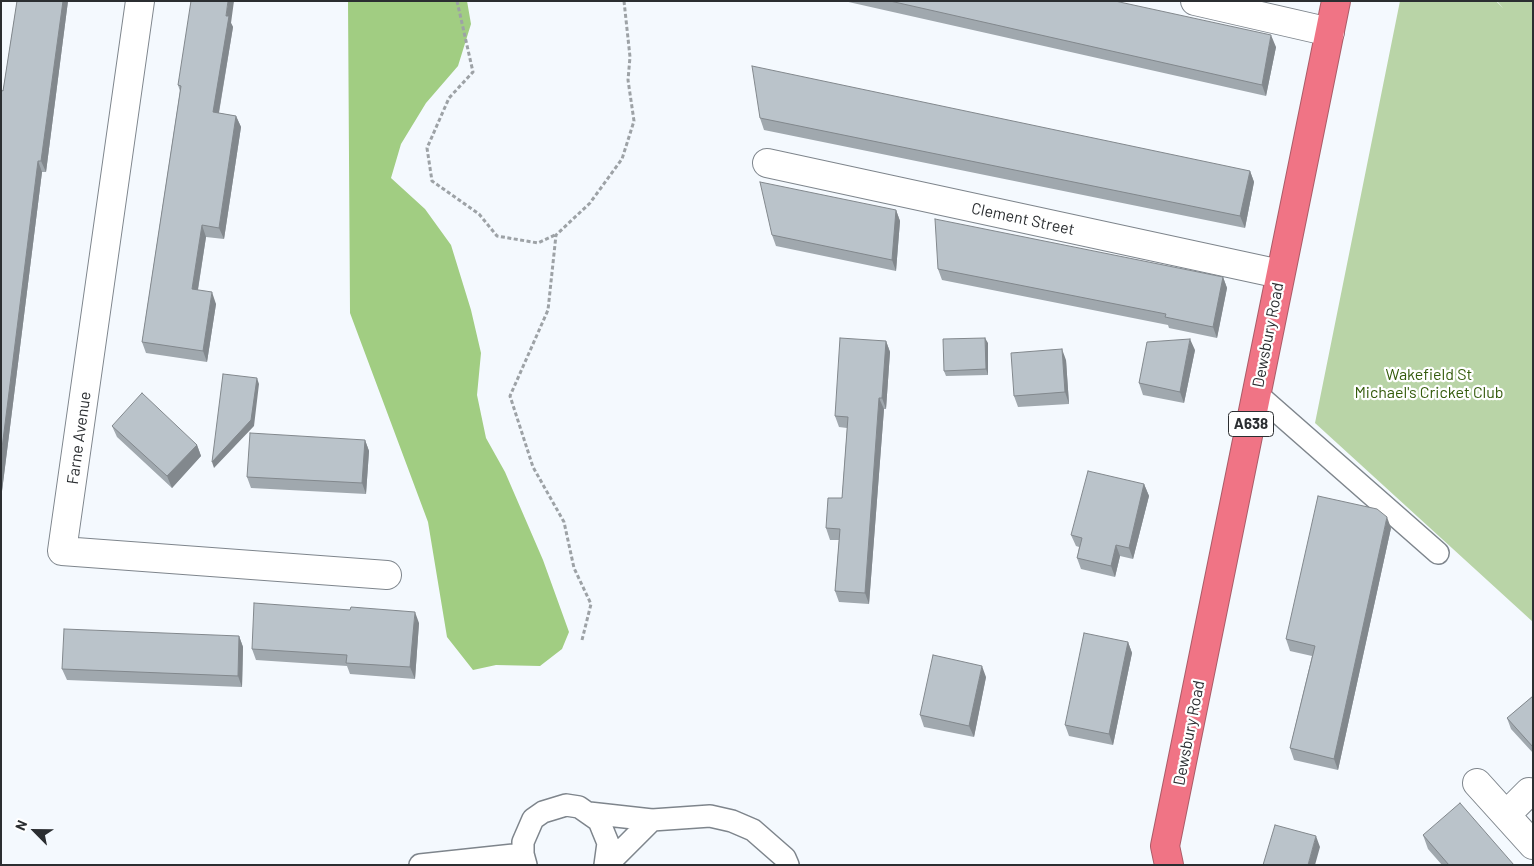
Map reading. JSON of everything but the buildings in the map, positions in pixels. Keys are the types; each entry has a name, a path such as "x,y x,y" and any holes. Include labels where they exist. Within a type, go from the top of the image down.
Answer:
{"highway":[{"name":"Dewsbury Road","path":"1161,859 1336,1"}],"street":[{"name":"Farne Avenue","path":"140,1 62,551 387,575"},
{"path":"1195,1 1330,32"},
{"name":"Clement Street","path":"766,164 1280,274"},
{"path":"1477,783 1533,845"},
{"path":"1506,815 1529,792"}],"lane":[{"path":"1257,394 1438,553"},
{"path":"420,865 524,859 527,830 533,819 543,812 566,805 589,813 652,820 710,816 732,821 753,830 792,862"},
{"path":"589,813 599,821 605,832 608,843 606,865"},
{"path":"606,865 652,820"}],"path":[{"path":"457,1 473,72 449,98 427,148 432,180 479,214 497,236 538,243 556,235 590,203 622,159 634,121 628,80 630,57 624,1"},
{"path":"556,235 548,310 510,396 533,467 564,522 574,568 591,604 582,640"}],"green space":[{"path":"348,1 467,1 471,24 458,66 426,103 401,144 391,178 425,209 451,245 471,310 481,353 477,395 486,438 505,472 543,560 569,632 562,649 540,666 496,665 473,670 447,637 428,522 350,313"},
{"name":"Wakefield St Michael's Cricket Club","path":"1400,1 1496,1 1503,8 1497,1 1533,1 1533,622 1315,423"}]}
